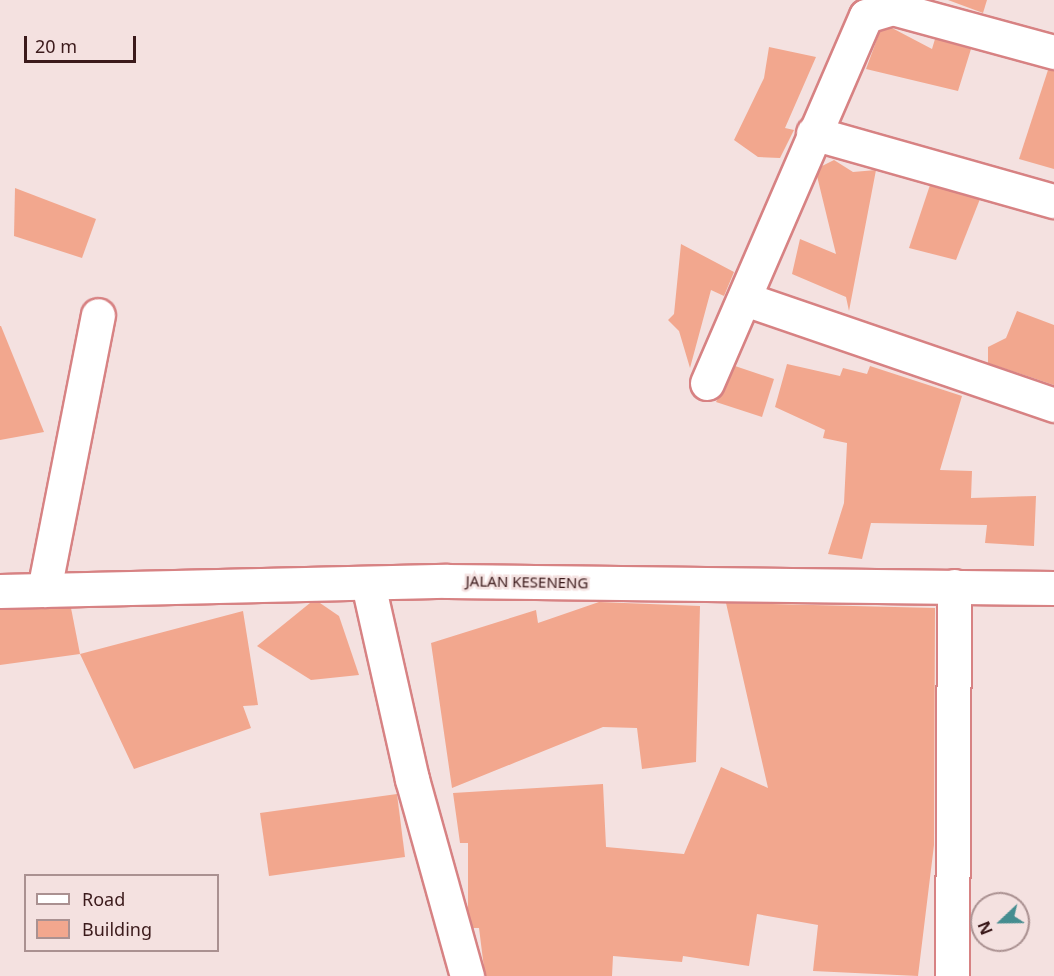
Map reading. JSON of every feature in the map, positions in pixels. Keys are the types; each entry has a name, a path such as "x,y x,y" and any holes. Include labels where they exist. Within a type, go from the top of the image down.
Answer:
{"street":[{"path":"707,383 745,299 856,28 877,10 892,8 1054,52"},
{"path":"813,133 1054,201"},
{"path":"745,299 1054,405"},
{"path":"44,590 98,315"},
{"path":"368,584 412,779 467,976"},
{"name":"JALAN KESENENG","path":"0,591 368,584 1054,588"},
{"path":"952,976 954,586"}],"building":[{"path":"948,0 987,0 983,13"},
{"path":"892,28 932,49 935,39 971,49 958,91 866,69 880,31"},
{"path":"769,47 816,57 785,128 794,130 780,158 758,157 734,140 764,78"},
{"path":"1048,70 1054,71 1054,169 1019,159"},
{"path":"834,160 853,172 876,170 849,311 846,297 792,274 800,239 836,254 817,176 822,166"},
{"path":"930,185 980,199 956,260 909,248"},
{"path":"15,188 96,219 82,258 14,236"},
{"path":"681,244 734,272 724,296 711,290 690,368 679,331 668,320 674,314"},
{"path":"1017,311 1054,325 1054,385 988,363 988,347 1006,338"},
{"path":"1,326 44,432 0,440"},
{"path":"787,364 840,376 843,368 867,374 870,366 962,396 940,470 972,471 971,498 1036,496 1034,546 985,543 987,525 871,523 862,559 828,554 844,503 847,443 823,438 825,430 775,407"},
{"path":"735,366 774,379 762,417 716,402"},
{"path":"599,602 700,606 696,762 642,769 637,728 603,727 452,788 431,643 536,610 538,623"},
{"path":"310,603 320,603 339,616 359,675 311,680 257,646"},
{"path":"726,603 935,608 934,845 918,976 813,971 818,925 757,914 749,966 683,956 682,962 613,956 612,976 485,976 479,928 473,928 468,910 468,843 460,843 453,793 603,784 606,847 684,854 721,767 768,788"},
{"path":"71,608 80,654 0,665 0,610"},
{"path":"243,611 258,705 243,706 251,728 134,769 80,654"},
{"path":"397,794 405,857 269,876 260,813"}]}
